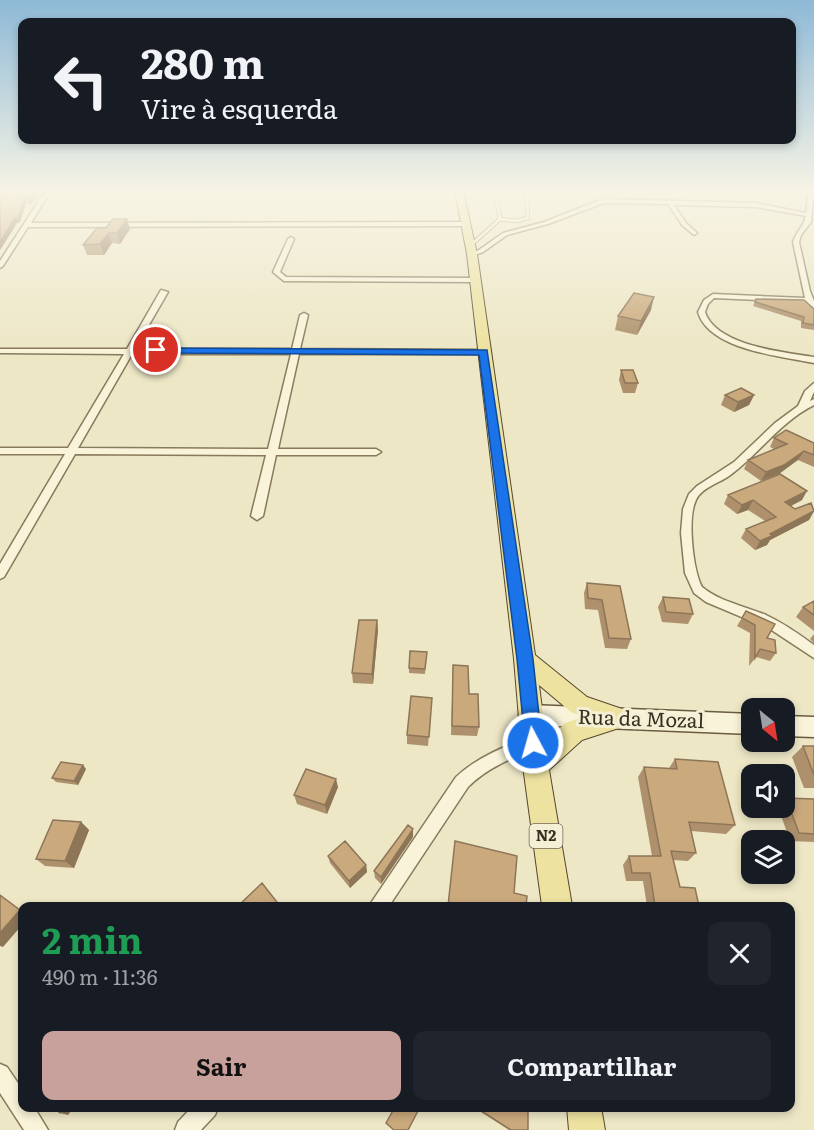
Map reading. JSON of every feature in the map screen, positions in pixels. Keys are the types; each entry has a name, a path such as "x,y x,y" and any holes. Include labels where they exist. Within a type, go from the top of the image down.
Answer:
{"main road":[{"name":"N2","path":"470,244 525,659 534,754 556,902"},
{"path":"525,659 565,696 579,705 617,718"},
{"name":"Rua da Mozal","path":"530,715 741,724"},
{"path":"534,754 574,731 617,718"},
{"path":"795,726 814,727"},
{"path":"585,1112 587,1130"}],"street":[{"path":"0,266 15,244"},
{"path":"289,244 276,272 284,279 475,280"},
{"path":"471,250 481,250 490,244"},
{"path":"796,244 809,300 814,309"},
{"path":"0,574 164,292"},
{"path":"809,300 713,296 702,309 702,314 708,326 731,341 814,360"},
{"path":"257,516 304,315"},
{"path":"0,351 484,352"},
{"path":"803,406 808,393 814,386"},
{"path":"814,402 803,406 781,422 728,472 694,495 690,501 688,514 691,578 699,592 768,621 814,652"},
{"path":"0,451 376,452"},
{"path":"381,902 462,782 474,769 500,754 534,754"},
{"path":"0,1074 18,1101"},
{"path":"25,1112 37,1130"},
{"path":"186,1130 202,1112"}],"lane":[{"path":"471,250 477,244"}],"building":[{"path":"634,293 654,297 641,321 618,316"},
{"path":"756,299 804,300 814,309 814,325 803,323 804,317 755,302"},
{"path":"621,370 633,370 638,383 625,383"},
{"path":"741,388 754,395 738,402 725,395"},
{"path":"786,430 814,443 814,455 804,451 784,465 766,472 748,460 787,444 774,438"},
{"path":"780,474 807,491 785,502 795,509 811,503 814,511 760,541 746,529 776,517 753,500 742,505 728,495"},
{"path":"587,583 620,586 631,639 609,638 602,600 588,598"},
{"path":"663,597 689,599 693,614 666,612"},
{"path":"814,601 814,615 803,607"},
{"path":"746,611 775,624 767,638 775,640 776,653 760,649 755,658 755,625 742,618"},
{"path":"359,620 377,620 372,674 352,673"},
{"path":"410,651 427,652 425,669 409,668"},
{"path":"453,665 468,666 469,694 478,694 479,727 452,726"},
{"path":"411,696 432,698 429,737 407,735"},
{"path":"803,746 814,746 814,775"},
{"path":"675,759 718,762 735,825 689,822 696,853 671,851 680,887 695,888 698,902 654,902 650,873 632,873 629,856 661,856 644,767 677,769"},
{"path":"61,762 83,765 74,781 52,778"},
{"path":"306,769 336,779 325,805 294,795"},
{"path":"795,798 814,799 814,834 799,833 793,818"},
{"path":"53,820 81,822 65,861 36,859"},
{"path":"408,825 413,829 381,877 374,871"},
{"path":"345,841 366,865 349,881 328,856"},
{"path":"455,841 517,856 514,893 527,896 526,902 448,902"},
{"path":"262,883 277,902 242,902"},
{"path":"0,895 18,908 18,912 0,933"},
{"path":"392,1112 417,1112 408,1130 394,1130 386,1123"},
{"path":"483,1112 528,1112 528,1130 511,1130"}],"route":[{"path":"156,350 484,352 525,659 533,743"}]}
